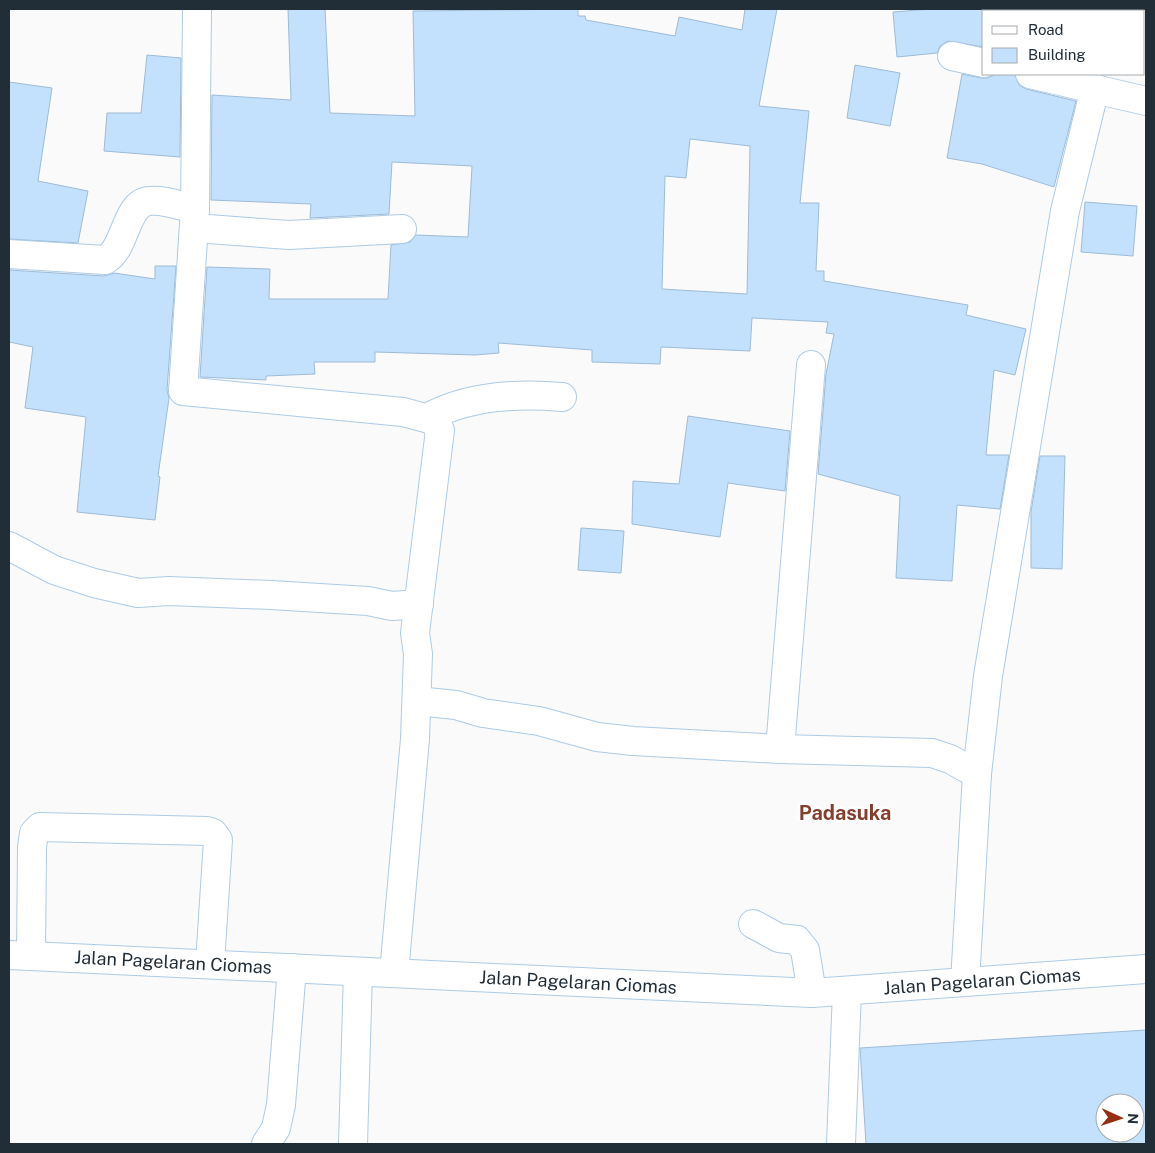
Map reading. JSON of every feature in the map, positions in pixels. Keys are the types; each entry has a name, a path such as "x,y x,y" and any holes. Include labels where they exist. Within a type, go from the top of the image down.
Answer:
{"street":[{"path":"197,9 194,218 183,391 403,412 427,418 438,424 440,430 415,633 418,654 416,739 394,973"},
{"path":"952,56 982,63"},
{"path":"1035,75 1095,88 1146,102"},
{"path":"965,982 977,774 988,676 1065,211 1095,88"},
{"path":"9,254 105,260 114,255 131,216 140,204 149,200 194,218 289,236 402,229"},
{"path":"780,749 811,365"},
{"path":"427,418 442,410 474,401 527,395 562,397"},
{"path":"9,546 54,570 94,583 138,592 169,591 368,600 392,606 418,604"},
{"path":"417,701 539,721 597,737 780,749 932,753 950,759 977,774"},
{"path":"20,955 34,833 40,827 207,831 218,840 210,963"},
{"path":"753,924 779,938 797,940 805,950 812,993"},
{"name":"Jalan Pagelaran Ciomas","path":"20,955 812,993 1146,969"},
{"path":"266,1144 276,1128 281,1105 292,968"},
{"path":"352,1144 356,1088 358,972"},
{"path":"841,1144 847,991"}],"building":[{"path":"288,9 325,9 330,113 415,116 413,11 578,9 578,16 585,16 586,20 675,36 679,17 742,30 745,9 777,9 759,106 809,111 800,203 819,203 816,271 824,271 824,281 968,305 966,315 1026,329 1015,375 994,370 986,455 1009,455 1000,509 957,505 952,581 896,578 900,496 818,474 826,374 834,334 826,333 828,322 752,318 750,351 661,347 660,364 592,362 592,350 498,343 499,353 475,355 375,352 375,362 314,362 315,374 266,376 266,380 200,377 207,267 270,269 269,299 388,299 391,245 410,242 416,235 468,237 472,166 392,162 389,214 310,218 311,204 211,200 212,95 291,100","holes":["690,139 750,146 747,294 662,289 665,176 686,178"]},
{"path":"931,9 984,9 982,10 982,47 948,41 940,46 937,53 897,57 893,12"},
{"path":"147,55 181,58 180,157 104,151 107,113 141,113"},
{"path":"855,65 900,73 890,126 847,118"},
{"path":"962,74 981,78 988,78 993,75 1015,75 1019,85 1026,89 1076,101 1054,187 982,164 947,158"},
{"path":"9,82 52,88 38,181 88,191 78,243 9,239"},
{"path":"1085,202 1137,206 1133,256 1081,252"},
{"path":"155,266 176,266 167,390 169,398 158,476 160,477 155,520 77,512 86,417 25,408 33,347 9,342 9,270 104,276 114,273 155,279"},
{"path":"688,416 790,431 785,491 728,483 720,537 632,524 633,481 679,484"},
{"path":"1040,456 1065,456 1062,569 1031,568 1031,512"},
{"path":"581,528 624,531 621,573 578,570"},
{"path":"1146,1030 1146,1144 866,1144 860,1048"}],"district":[{"name":"Padasuka","path":"845,813"}]}
